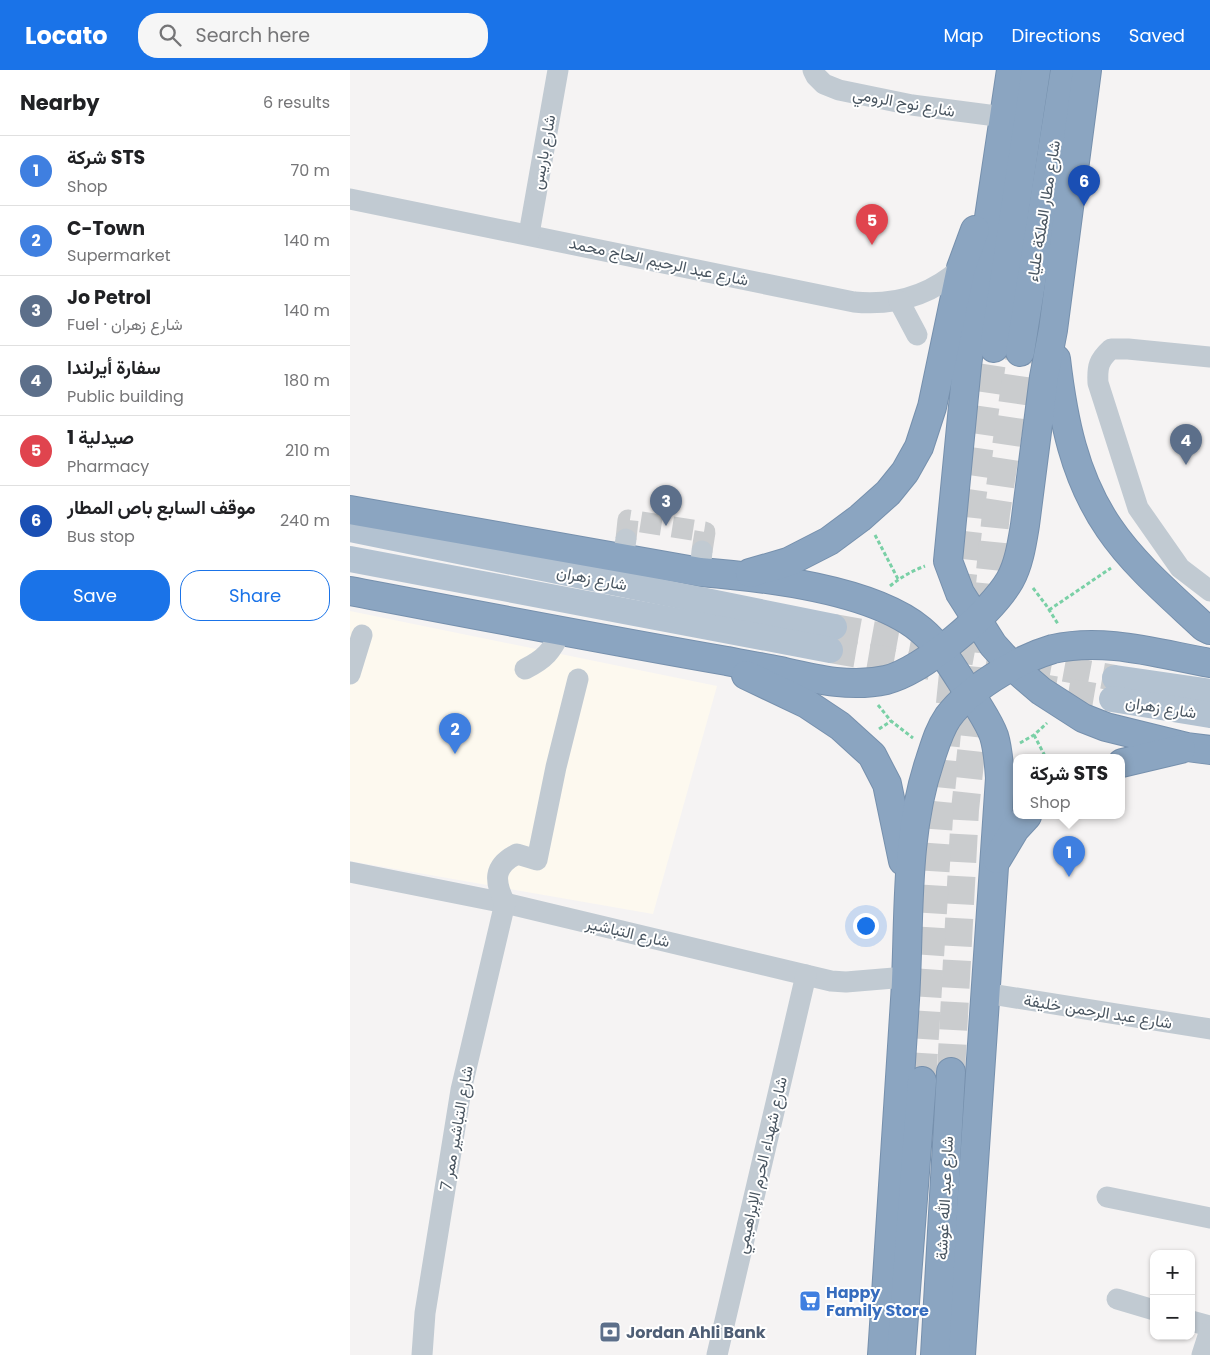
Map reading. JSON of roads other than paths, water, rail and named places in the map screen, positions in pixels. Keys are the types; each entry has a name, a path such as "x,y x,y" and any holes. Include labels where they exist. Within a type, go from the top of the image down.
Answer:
{"highway":[{"path":"1011,70 967,365 948,561 960,593 992,645 1012,666 1041,691 1082,718 1106,727 1198,749"},
{"name":"شارع مطار الملكة علياء","path":"1036,70 1007,350 1065,70"},
{"path":"350,591 829,682 864,683 887,680 906,672 941,650 976,619 1000,594 1014,571 1025,525 1087,70"},
{"path":"743,575 788,562 829,541 865,514 888,493 905,472 919,447 932,407 961,268 981,215 993,190"},
{"path":"1053,330 1068,434 1075,459 1085,483 1109,528 1131,555 1151,577 1204,627 1210,630"},
{"path":"350,510 624,548 701,561 743,575 827,590 874,604 898,615 921,630 941,650 994,735 1000,778 961,1355"},
{"path":"882,1355 906,977 908,885 918,807 936,739 948,717 970,694 991,678 1012,666 1051,650 1089,645 1108,646 1210,663"},
{"path":"700,657 743,674 807,704 840,726 872,754 887,784 908,885"},
{"path":"1125,761 1198,749"},
{"path":"995,862 1016,828 1024,819"},
{"name":"شارع عبد الله غوشة","path":"935,1355 951,1072"},
{"name":"شارع عبد الله غوشة","path":"901,1355 922,1081"}],"main road":[{"name":"شارع زهران","path":"350,529 832,638 350,559"},
{"name":"شارع زهران","path":"1210,692 1114,689 1210,715"}],"street":[{"name":"شارع باريس","path":"529,234 558,70"},
{"name":"شارع نوح الرومي","path":"813,70 824,84 839,90 912,105 1004,117"},
{"name":"شارع عبد الرحيم الحاج محمد","path":"350,199 529,234 854,302 884,304 926,293 951,278 961,268"},
{"path":"899,301 917,336"},
{"path":"1210,357 1111,349 1102,357 1098,369 1098,382 1138,508 1180,568 1210,592"},
{"path":"526,669 545,657 554,647 561,632"},
{"path":"350,674 362,635"},
{"path":"505,903 497,883 498,875 504,862 517,854 537,860 556,766 578,679"},
{"name":"شارع التباشير","path":"350,872 505,903 830,981 846,982 906,977"},
{"name":"شارع التباشير ممر 7","path":"422,1355 425,1313 462,1090 505,903"},
{"name":"شارع شهداء الحرم الإبراهيمي","path":"716,1355 806,975"},
{"name":"شارع عبد الرحمن خليفة","path":"985,993 1210,1029"},
{"path":"1107,1197 1210,1218"},
{"path":"1117,1299 1150,1309"},
{"path":"1195,1322 1210,1328 1202,1355"}],"tunnel":[{"path":"960,601 970,513 994,348"},
{"path":"951,1072 965,810 996,514 1020,352"},
{"path":"626,539 628,520 705,532 702,551"},
{"path":"834,627 1115,678"},
{"path":"830,650 930,667"},
{"path":"922,1081 940,802 955,654"},
{"path":"1030,685 1112,699"}],"place":[{"name":"موقف السابع باص المطار","path":"1084,206"},
{"name":"صيدلية 1","path":"872,245"},
{"name":"سفارة أيرلندا","path":"1186,465"},
{"name":"Jo Petrol","path":"666,526"},
{"name":"C-Town","path":"455,754"},
{"name":"شركة STS","path":"1069,877"},
{"name":"Happy Family Store","path":"810,1301"},
{"name":"Jordan Ahli Bank","path":"610,1332"}]}
